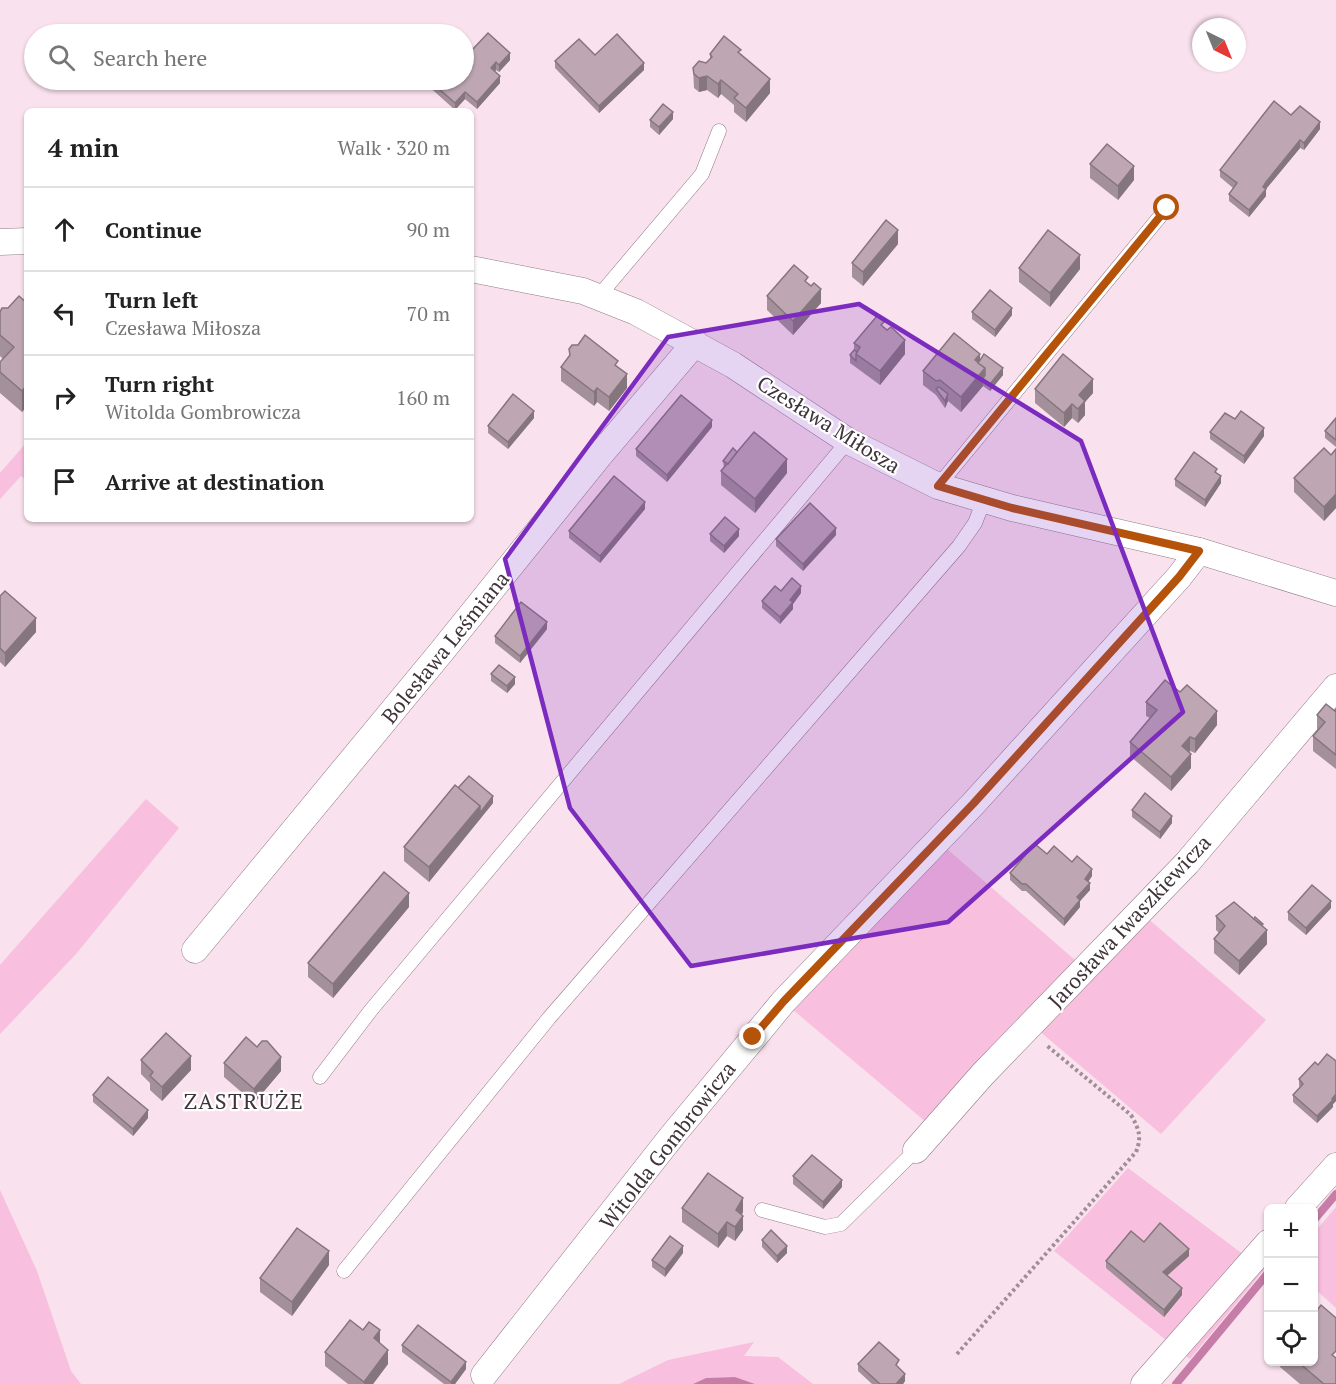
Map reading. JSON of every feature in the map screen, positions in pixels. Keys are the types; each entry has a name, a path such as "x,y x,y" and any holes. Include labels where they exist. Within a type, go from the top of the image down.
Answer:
{"street":[{"path":"0,242 24,241"},
{"name":"Czesława Miłosza","path":"474,269 533,279 598,297 636,312 695,344 790,401 848,441 938,486 984,500 1199,551 1336,593"},
{"name":"Bolesława Leśmiana","path":"195,950 442,651 599,456 695,344"},
{"name":"Witolda Gombrowicza","path":"484,1375 672,1136 784,1001 973,804 1179,577 1199,551"},
{"name":"Jarosława Iwaszkiewicza","path":"916,1150 1027,1029 1187,863 1336,687"},
{"path":"1302,1204 1336,1166"},
{"path":"1144,1384 1264,1249"}],"lane":[{"path":"598,297 702,174 719,131"},
{"path":"938,486 1167,208"},
{"path":"321,1077 386,992 848,441"},
{"path":"344,1272 549,1018 959,546 975,523 984,500"},
{"path":"762,1210 825,1227 841,1224 916,1150"}],"path":[{"path":"957,1354 1136,1152 1140,1141 1139,1129 1131,1115 1027,1029"}],"highlighted area":[{"path":"859,304 1081,441 1183,712 948,922 691,966 570,808 505,559 668,337"}],"shaded area":[{"path":"24,445 24,478 21,476 0,499 0,473"},
{"path":"146,799 179,828 76,954 0,1034 0,965"},
{"path":"939,842 1075,960 926,1122 786,1004"},
{"path":"1146,917 1266,1020 1161,1134 1037,1029"},
{"path":"1128,1168 1264,1270 1190,1359 1054,1251"},
{"path":"0,1190 37,1271 71,1371 81,1384 0,1384"},
{"path":"1336,1207 1336,1308 1318,1292 1318,1228"},
{"path":"754,1342 744,1356 778,1357 813,1384 755,1384 735,1377 706,1378 693,1384 619,1384 668,1360"},
{"path":"735,1377 755,1384 693,1384 706,1378"}],"building":[{"path":"488,33 510,53 499,65 496,62 491,68 500,76 477,102 465,92 455,103 440,90 474,90 474,48"},
{"path":"617,34 644,63 599,106 555,61 579,39 595,55"},
{"path":"724,36 741,50 738,52 770,79 746,108 734,98 738,94 721,80 718,84 707,76 699,78 694,74 693,68 699,61 706,63 712,57 710,54"},
{"path":"1274,101 1291,115 1300,106 1320,122 1304,143 1300,140 1266,182 1263,187 1266,189 1249,210 1229,194 1237,183 1220,170"},
{"path":"663,104 673,112 659,127 650,120"},
{"path":"1107,144 1134,166 1118,186 1090,164"},
{"path":"886,220 898,230 863,272 852,263"},
{"path":"1048,230 1080,255 1050,293 1019,268"},
{"path":"794,265 808,277 805,281 811,286 814,283 821,289 793,321 767,296"},
{"path":"990,290 1012,308 995,330 972,312"},
{"path":"19,296 24,300 24,389 22,391 0,372 0,362 14,347 0,335 0,312 2,308 8,308"},
{"path":"877,316 884,322 881,325 887,330 891,327 905,340 880,371 856,354 860,347 854,343"},
{"path":"954,333 980,354 975,360 985,368 961,397 940,380 936,381 923,371"},
{"path":"585,335 618,361 615,365 627,374 609,397 597,388 594,392 561,367 570,355 569,349 572,345 578,345"},
{"path":"854,350 857,352 856,361 850,355"},
{"path":"984,354 1003,368 990,384 983,379 985,368 978,363"},
{"path":"1063,354 1093,379 1079,395 1085,401 1078,409 1072,404 1064,413 1035,389"},
{"path":"939,387 948,394 945,401 936,389"},
{"path":"513,394 534,411 508,442 488,426"},
{"path":"681,395 712,420 667,475 636,449"},
{"path":"1241,411 1264,428 1244,456 1210,432 1225,413 1235,419"},
{"path":"1336,418 1336,440 1325,431"},
{"path":"754,432 787,459 755,499 721,471"},
{"path":"733,448 737,452 728,464 723,461"},
{"path":"1324,448 1331,455 1336,449 1336,494 1324,507 1294,478"},
{"path":"1194,452 1217,469 1215,472 1221,476 1205,500 1175,479"},
{"path":"614,476 645,502 600,556 569,531"},
{"path":"810,503 836,528 803,564 776,539"},
{"path":"725,517 739,529 724,546 710,534"},
{"path":"792,578 801,586 790,600 793,602 780,617 762,601 775,586 781,591"},
{"path":"5,591 36,618 5,653 0,648 0,596"},
{"path":"521,602 547,622 520,656 495,636"},
{"path":"499,665 515,677 507,686 491,674"},
{"path":"1165,680 1180,692 1187,685 1217,711 1195,739 1190,737 1182,746 1191,754 1171,777 1130,742 1157,710 1146,702"},
{"path":"1326,704 1335,711 1336,709 1336,755 1313,736 1325,722 1317,715"},
{"path":"469,776 493,796 480,813 480,806 458,788"},
{"path":"455,785 480,806 429,867 404,847"},
{"path":"1145,793 1172,816 1160,832 1132,810"},
{"path":"1035,844 1047,854 1054,846 1072,862 1077,856 1092,869 1085,879 1090,883 1077,897 1080,900 1064,919 1026,884 1022,884 1010,873"},
{"path":"384,872 409,893 333,984 308,963"},
{"path":"1312,885 1331,901 1306,928 1288,912"},
{"path":"1234,902 1267,930 1239,961 1214,939 1225,926 1216,916"},
{"path":"166,1033 191,1056 162,1087 150,1076 153,1072 141,1060"},
{"path":"246,1037 257,1047 262,1041 267,1041 281,1057 254,1089 224,1063"},
{"path":"1327,1054 1336,1061 1336,1094 1317,1116 1293,1095 1303,1084 1299,1079 1315,1062 1318,1065"},
{"path":"108,1077 148,1110 133,1129 93,1095"},
{"path":"812,1155 842,1180 823,1202 793,1176"},
{"path":"708,1173 743,1198 736,1210 743,1216 735,1227 727,1222 718,1234 682,1208"},
{"path":"1160,1223 1189,1249 1163,1272 1182,1288 1164,1310 1106,1261 1131,1231 1144,1242"},
{"path":"297,1228 329,1251 292,1302 260,1278"},
{"path":"771,1230 787,1246 777,1256 762,1240"},
{"path":"670,1236 683,1246 665,1269 652,1260"},
{"path":"1321,1305 1336,1318 1336,1351 1332,1355 1336,1358 1336,1384 1324,1384 1303,1366 1318,1366 1318,1309"},
{"path":"350,1320 363,1330 369,1322 380,1330 374,1338 388,1350 364,1382 325,1352"},
{"path":"418,1325 466,1362 451,1382 402,1345"},
{"path":"879,1342 899,1360 896,1365 905,1374 896,1384 880,1384 858,1364"}],"waterway":[{"path":"1318,1215 1336,1194"},
{"path":"1176,1384 1264,1278"}],"district":[{"name":"ZASTRUŻE","path":"244,1100"}],"route":[{"path":"753,1037 784,1001 973,804 1179,577 1199,551 1012,508 938,486 1167,208"}]}
